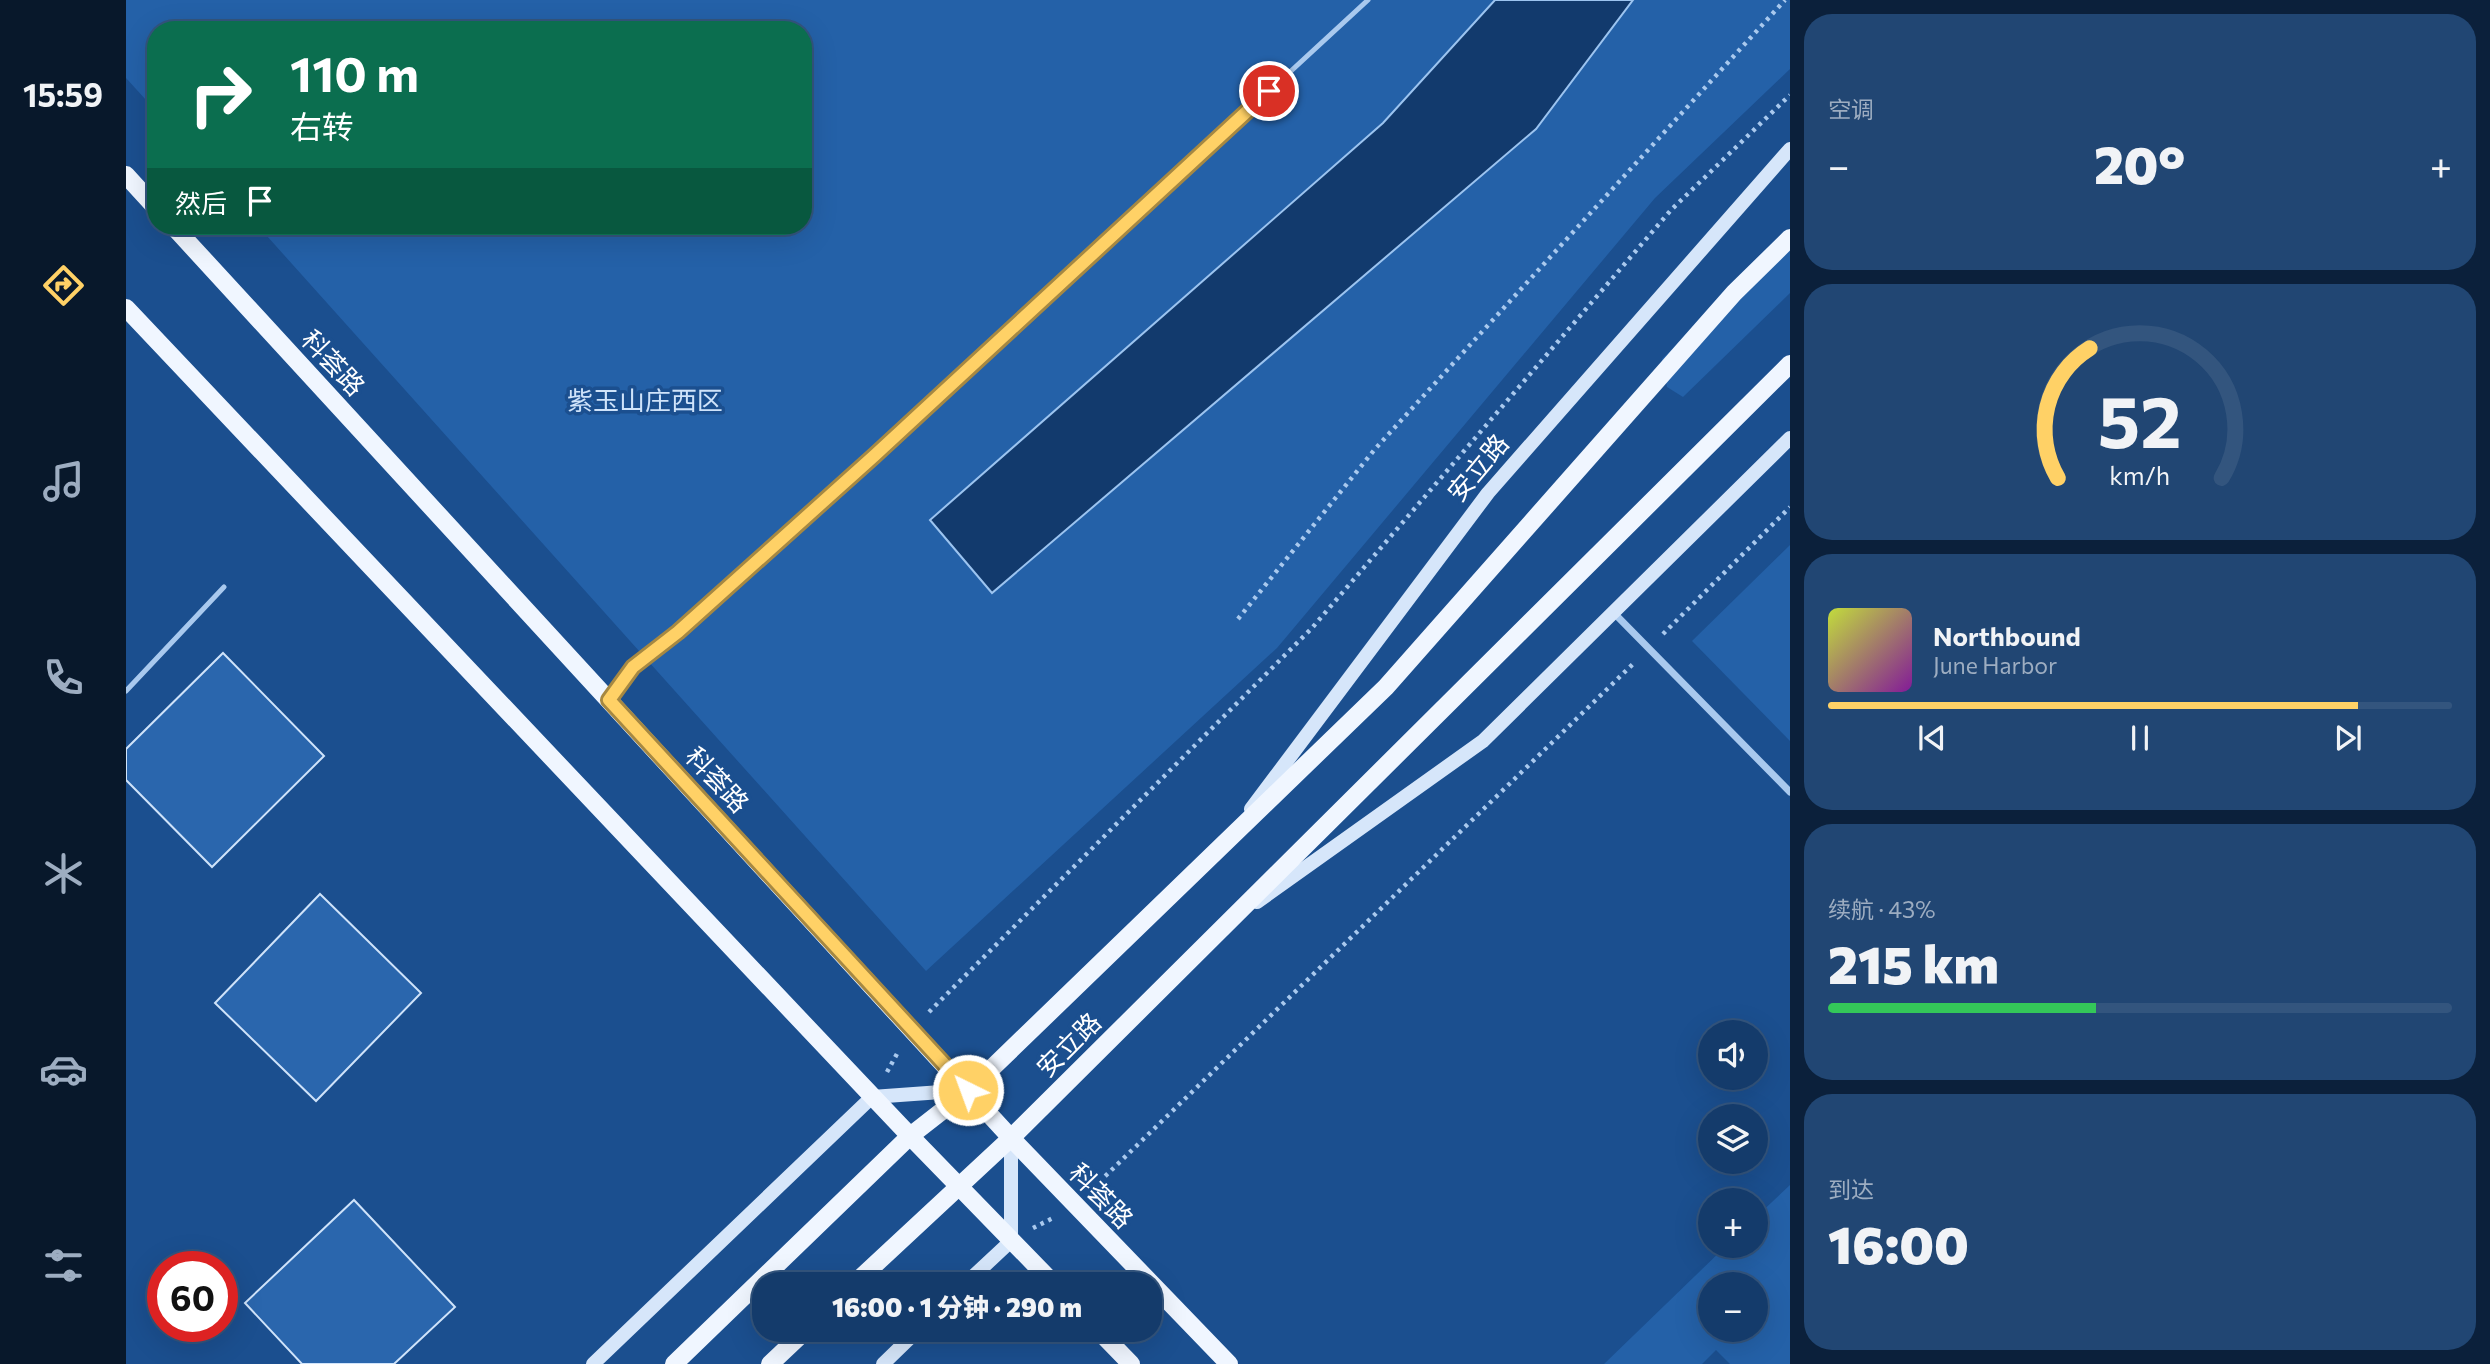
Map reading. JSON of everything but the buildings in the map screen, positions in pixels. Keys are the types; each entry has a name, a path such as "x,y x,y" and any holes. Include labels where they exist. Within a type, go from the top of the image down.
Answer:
{"main road":[{"path":"126,175 147,198"},
{"name":"科荟路","path":"181,235 1011,1138 1229,1364"},
{"name":"安立路","path":"674,1364 910,1136 968,1090 1386,687 1734,293 1790,238"},
{"path":"126,308 872,1097 1042,1272"},
{"name":"安立路","path":"868,1272 1011,1138 1790,364"},
{"path":"770,1364 793,1342"},
{"path":"1110,1342 1131,1364"}],"street":[{"name":"安立路","path":"1230,838 1488,493 1790,149"},
{"name":"安立路","path":"1225,925 1483,741 1790,438"},
{"path":"1613,612 1790,792"},
{"path":"593,1364 872,1097 968,1090"},
{"path":"978,1272 1011,1241 1011,1138"},
{"path":"883,1364 906,1342"}],"lane":[{"path":"609,700 633,667 678,632 874,456 1368,0"},
{"path":"126,691 224,587"}],"path":[{"path":"1238,619 1375,449 1785,0"},
{"path":"872,1097 912,1029 1286,655 1671,210 1790,95"},
{"path":"1011,1241 1076,1205 1648,649 1790,507"}],"green space":[{"name":"紫玉山庄西区","path":"126,0 1790,0 1790,69 1655,198 1277,648 926,971 266,235 812,235 812,21 147,21 147,101 126,78"},
{"path":"1790,235 1790,293 1683,397 1667,387 1662,359"},
{"path":"1790,545 1790,741 1692,641"},
{"path":"1790,1185 1790,1364 1730,1364 1716,1350 1702,1364 1604,1364 1698,1273 1698,1342 1768,1342 1768,1272 1699,1272 1714,1258 1768,1258 1768,1206"}],"shaded area":[{"path":"1495,0 1633,0 1536,129 992,593 930,520 1383,123"}],"route":[{"path":"968,1090 609,700 633,667 678,632 874,456 1269,91"}]}
